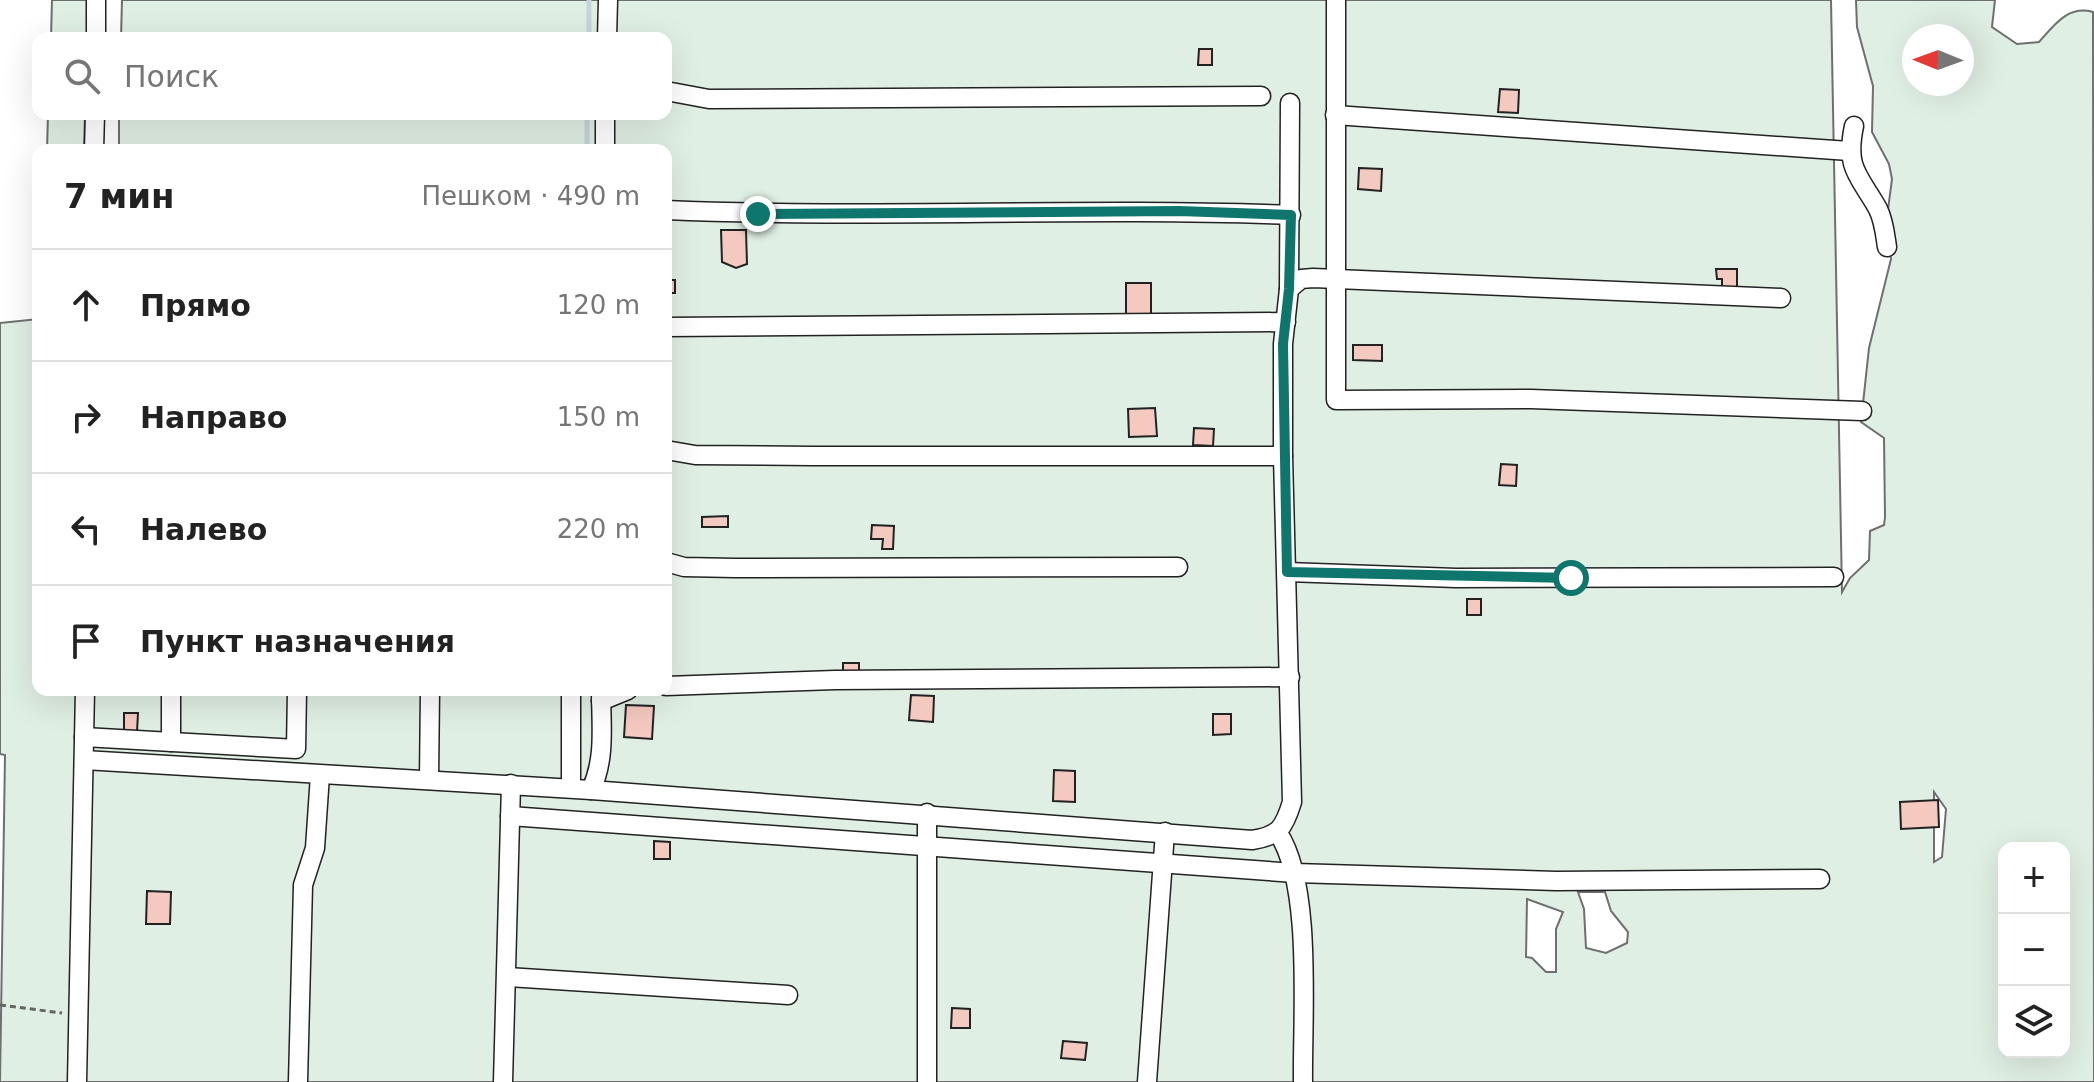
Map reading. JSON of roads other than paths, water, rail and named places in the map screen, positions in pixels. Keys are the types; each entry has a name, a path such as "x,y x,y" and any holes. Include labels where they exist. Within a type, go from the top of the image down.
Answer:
{"street":[{"path":"96,0 96,32"},
{"path":"607,32 608,0"},
{"path":"1336,0 1334,397 1340,402 1531,399 1862,411"},
{"path":"672,92 709,99 1261,96"},
{"path":"84,760 571,788 1252,840 1278,833 1285,825 1292,802 1283,456 1291,215 1290,103"},
{"path":"1335,115 1849,151"},
{"path":"94,144 95,120"},
{"path":"605,120 605,144"},
{"path":"1854,126 1849,151 1859,183 1878,210 1887,247"},
{"path":"672,210 818,215 998,211 1291,215"},
{"path":"1289,289 1301,279 1334,278 1781,298"},
{"path":"672,327 1286,322"},
{"path":"672,451 695,455 813,456 1283,456"},
{"path":"672,564 684,567 735,568 1178,567"},
{"path":"1287,572 1456,578 1834,577"},
{"path":"672,686 821,681 1290,677"},
{"path":"77,1082 85,696"},
{"path":"171,696 171,742"},
{"path":"84,737 296,749 297,696"},
{"path":"429,780 430,696"},
{"path":"571,696 571,788"},
{"path":"591,790 599,773 602,746 601,696"},
{"path":"298,1082 303,885 315,848 320,775"},
{"path":"503,1082 511,784"},
{"path":"927,813 927,1082"},
{"path":"510,816 1295,873 1556,881 1820,879"},
{"path":"1147,1082 1165,832"},
{"path":"1278,833 1287,846 1300,905 1303,1082"},
{"path":"507,977 788,995"}],"waterway":[{"path":"589,0 589,32"},
{"path":"587,120 587,144"}]}
